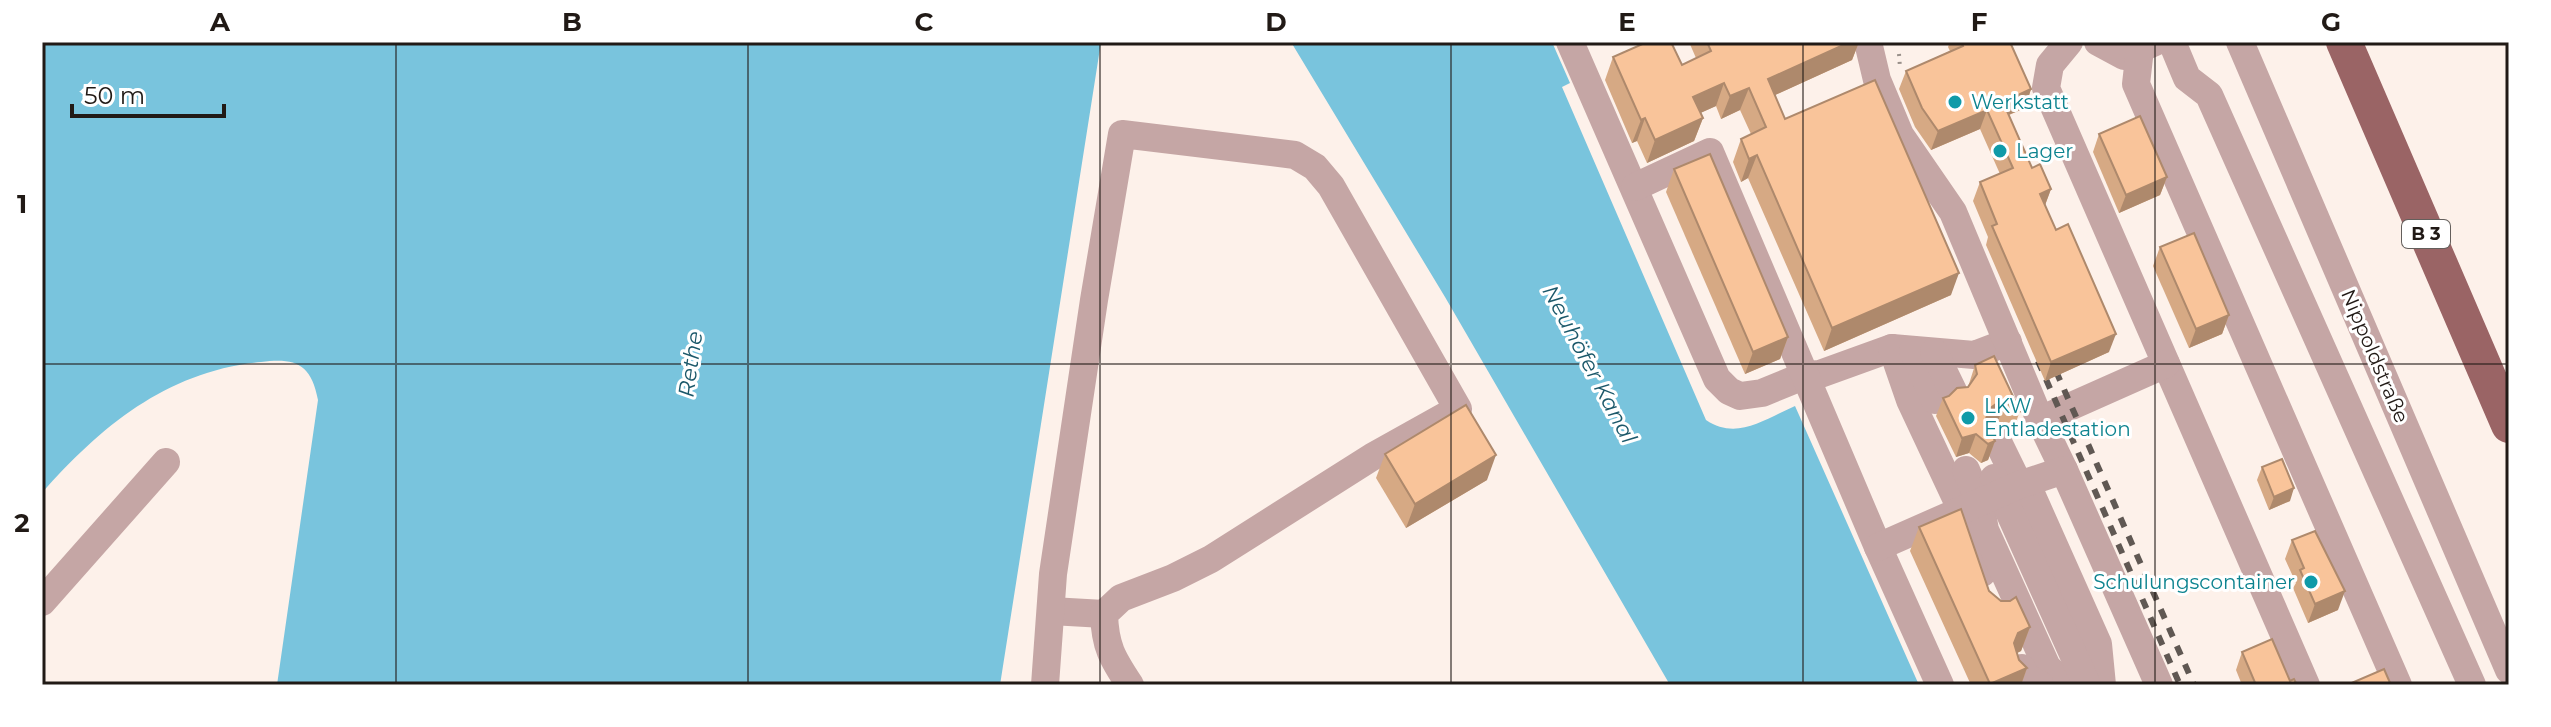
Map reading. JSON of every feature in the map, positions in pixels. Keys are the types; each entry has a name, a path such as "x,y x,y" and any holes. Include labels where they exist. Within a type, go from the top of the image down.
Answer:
{"main road":[{"name":"B 3","path":"2344,42 2509,425"},
{"name":"B 3","path":"2367,42 2509,370"}],"street":[{"path":"1570,42 1717,379 1729,391 1740,396 1762,393 1806,375 1924,351 1974,355 2008,342"},
{"path":"1868,42 1877,80 1900,135 1953,212 2040,420 2159,685"},
{"path":"2069,42 2050,65 2046,88 2306,685"},
{"path":"2098,42 2124,56 2148,46"},
{"path":"2172,42 2187,78 2209,95 2472,685"},
{"name":"Nippoldstraße","path":"2240,42 2509,670"},
{"path":"2148,46 2136,84 2398,685"},
{"path":"1045,685 1051,611 1057,544 1122,134 1295,155 1315,167 1331,186 1458,409 1372,457 1211,559 1121,598 1104,614 1051,611"},
{"path":"1635,187 1710,152 1940,685"},
{"path":"1924,351 1953,391 1924,351"},
{"path":"1924,351 1910,400 1991,498"},
{"path":"2040,420 2166,364"},
{"path":"1996,609 1991,498 1983,456 1997,519 2057,666 2077,685"},
{"path":"42,602 166,462"},
{"path":"1878,547 2064,470"},
{"path":"1991,498 2032,496 2057,666 2087,685"},
{"path":"1104,614 1104,639 1123,675"},
{"path":"2057,666 2094,685"},
{"path":"2057,666 2102,685"}],"water":[{"name":"Rethe","path":"42,42 1101,42 1000,685 277,685 318,400 311,378 300,366 283,361 227,367 167,389 113,424 42,493"},
{"name":"Neuhöfer Kanal","path":"1291,42 1552,42 1570,83 1562,87 1706,420 1717,426 1740,428 1762,422 1795,406 1919,685 1670,685 1445,297"}],"building":[{"path":"1647,42 1671,42 1682,65 1711,51 1707,42 1850,42 1768,79 1785,119 1875,80 1959,273 1832,328 1757,155 1749,159 1741,139 1766,127 1749,88 1730,96 1724,83 1693,97 1703,118 1655,140 1645,118 1641,120 1613,57"},
{"path":"1961,42 2010,42 2031,89 2003,102 2032,168 2040,164 2051,189 2040,194 2056,230 2068,224 2116,334 2051,362 1992,226 1997,224 1980,182 2013,168 1987,110 1938,131 1922,108 1906,71 1963,46"},
{"path":"2140,116 2167,177 2126,195 2099,134"},
{"path":"1710,154 1788,337 1753,352 1674,169"},
{"path":"2194,233 2229,315 2196,329 2160,247"},
{"path":"1994,356 2020,411 2005,402 1989,409 1986,419 1995,441 1988,444 1976,434 1962,438 1943,398 1957,388 1968,387 1977,374 1975,365"},
{"path":"1466,405 1496,455 1415,504 1385,454"},
{"path":"2282,459 2294,488 2274,497 2262,467"},
{"path":"1961,509 1989,591 2001,601 2016,597 2030,627 2018,633 2014,643 2019,660 2027,668 1990,684 1919,527"},
{"path":"2315,531 2345,591 2315,604 2300,570 2304,568 2292,540"},
{"path":"2272,639 2290,681 2294,679 2297,685 2256,685 2242,652"},
{"path":"2384,669 2391,685 2347,685"}],"railway":[{"path":"2048,353 2194,685"},
{"path":"2038,361 2180,685"}],"place":[{"name":"Werkstatt","path":"1955,102"},
{"name":"Lager","path":"2000,151"},
{"name":"LKW Entladestation","path":"1968,418"},
{"name":"Schulungscontainer","path":"2311,582"}]}
